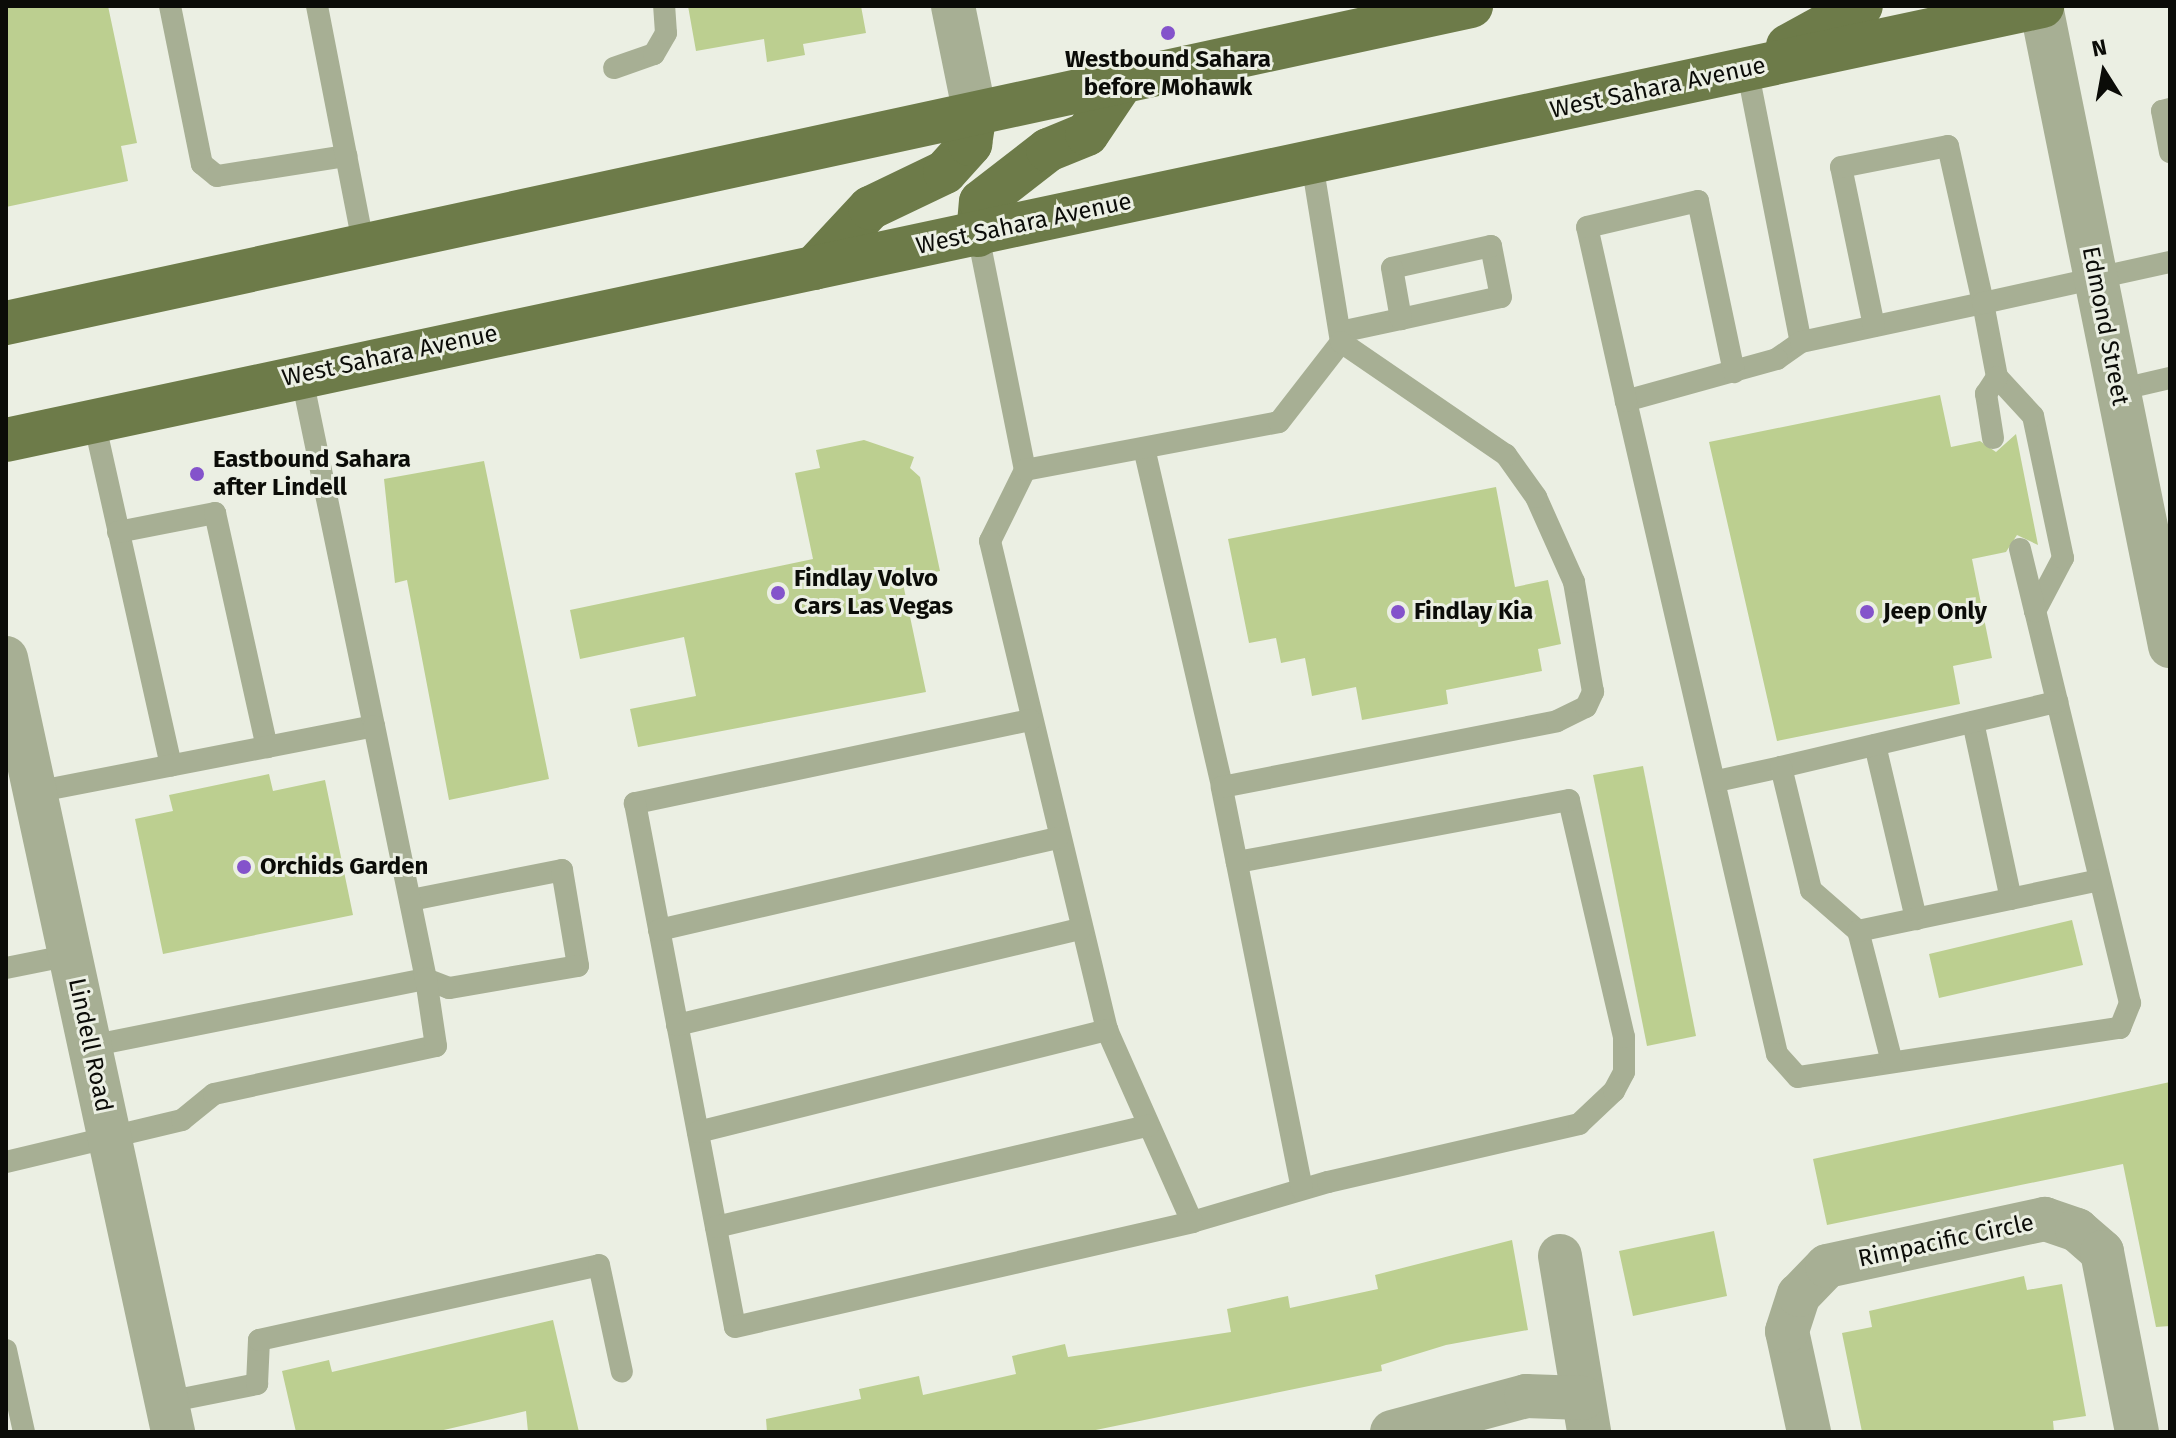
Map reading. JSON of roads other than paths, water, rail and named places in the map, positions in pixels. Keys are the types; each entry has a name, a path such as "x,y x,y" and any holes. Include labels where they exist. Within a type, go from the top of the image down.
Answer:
{"main road":[{"path":"6,323 364,248 1471,6"},
{"path":"1747,68 1861,6"},
{"name":"West Sahara Avenue","path":"6,440 2041,6"},
{"path":"978,235 981,202 1048,150 1087,134 1122,82"},
{"path":"814,268 870,208 945,172 970,144 975,114"}],"street":[{"path":"953,6 975,114"},
{"name":"Edmond Street","path":"2041,6 2118,390 2162,563 2170,646"},
{"name":"Lindell Road","path":"6,658 170,1417"},
{"name":"Rimpacific Circle","path":"1809,1432 1787,1331 1799,1295 1827,1266 2045,1219 2077,1230 2102,1252 2137,1432"},
{"path":"1392,1432 1526,1396 1586,1415 1560,1256"}],"lane":[{"path":"170,6 202,164 217,176 346,156"},
{"path":"317,6 364,248"},
{"path":"614,68 654,54 666,33 664,6"},
{"path":"1747,68 1801,342"},
{"path":"2170,109 2162,111 2170,152"},
{"path":"1874,326 1841,167 1948,146 1997,377 2033,416 2063,558 2035,611"},
{"path":"1222,787 1557,721 1586,707 1593,692 1574,582 1514,466 1340,337 1312,162"},
{"path":"1734,372 1698,201 1587,227 1717,781 1777,1054 1798,1077 2120,1028 2130,1003 2020,549"},
{"path":"978,235 1025,470 990,541 1058,838 1107,1030 1192,1222"},
{"path":"1025,470 1279,422 1340,337 1401,319 1501,297 1491,246 1392,268 1401,319"},
{"path":"1626,401 1777,359 1801,342 2170,262"},
{"path":"6,1162 110,1140 182,1120 214,1094 436,1046 411,900 301,375"},
{"path":"1993,438 1986,394 1997,377"},
{"path":"2118,390 2170,378"},
{"path":"94,421 171,766"},
{"path":"1144,448 1222,787 1302,1189"},
{"path":"118,532 215,513 267,747"},
{"path":"1717,781 2057,702"},
{"path":"1030,720 635,803 735,1327 1192,1222 1302,1189 1579,1124 1624,1072 1624,1037 1569,800 1562,796 1237,862"},
{"path":"1973,722 2011,899"},
{"path":"35,792 374,726"},
{"path":"1875,745 1916,919"},
{"path":"1781,767 1811,890 1858,931 1892,1062"},
{"path":"659,930 1058,838"},
{"path":"90,1046 426,979 449,988 578,966 562,870 411,900"},
{"path":"1858,931 2100,880"},
{"path":"677,1025 1081,929"},
{"path":"6,968 71,955"},
{"path":"698,1132 1107,1030"},
{"path":"716,1227 1148,1126"},
{"path":"170,1417 257,1384 259,1340 599,1265 622,1372"},
{"path":"6,1350 24,1432"}],"place":[{"name":"Westbound Sahara before Mohawk","path":"1168,33"},
{"name":"Eastbound Sahara after Lindell","path":"197,474"},
{"name":"Findlay Volvo Cars Las Vegas","path":"778,593"},
{"name":"Findlay Kia","path":"1398,612"},
{"name":"Jeep Only","path":"1867,612"},
{"name":"Orchids Garden","path":"244,867"}]}
